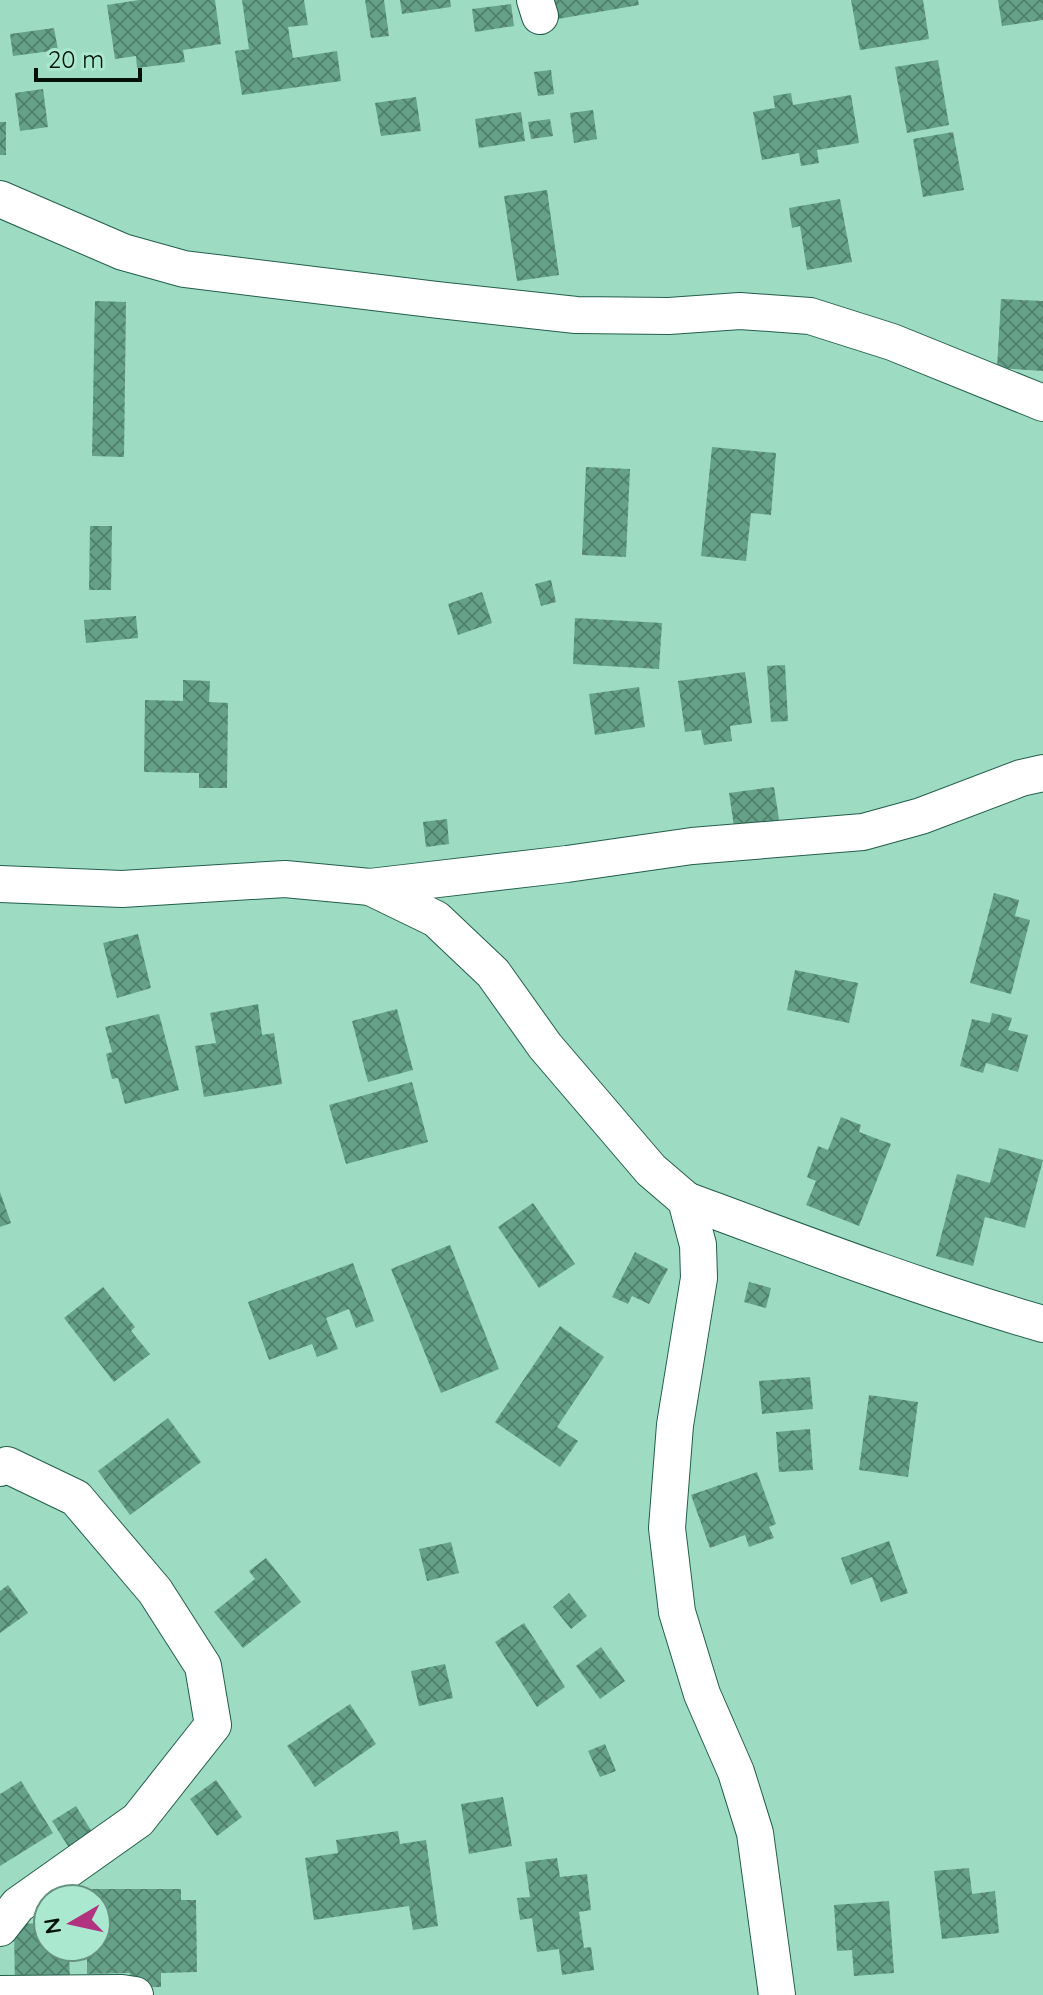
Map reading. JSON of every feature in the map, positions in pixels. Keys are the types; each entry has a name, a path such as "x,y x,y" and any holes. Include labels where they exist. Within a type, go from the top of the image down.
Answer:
{"street":[{"path":"0,200 123,252 184,269 576,315 669,316 740,311 810,316 892,342 1043,403"},
{"path":"0,884 122,889 285,879 370,887 692,846 863,832 921,816 1021,778 1043,773"},
{"path":"370,887 436,919 493,973 545,1046 651,1170 686,1200 898,1278 1043,1324"},
{"path":"686,1200 698,1245 699,1278 675,1425 667,1528 677,1612 702,1694 736,1772 755,1833 777,1995"},
{"path":"0,1468 7,1465 76,1498 155,1591 203,1666 213,1725 138,1820 18,1905 0,1928"},
{"path":"0,1994 135,1995"}],"building":[{"path":"139,0 215,0 221,44 183,50 185,62 137,68 136,56 115,59 107,5"},
{"path":"242,0 304,0 308,25 288,27 293,58 337,51 341,81 242,95 235,51 249,49"},
{"path":"365,0 384,0 389,36 371,38"},
{"path":"400,0 450,0 451,7 402,14"},
{"path":"549,0 638,0 639,5 552,20"},
{"path":"851,0 923,0 929,39 860,50"},
{"path":"998,0 1043,0 1043,20 1002,26"},
{"path":"511,4 514,26 475,32 472,9"},
{"path":"54,28 58,50 13,56 10,34"},
{"path":"938,60 949,125 907,133 895,67"},
{"path":"551,70 554,94 538,96 534,72"},
{"path":"43,89 48,127 20,131 15,93"},
{"path":"791,93 793,105 851,95 859,143 817,150 819,163 801,166 799,153 762,160 753,112 775,108 773,96"},
{"path":"416,97 421,131 381,136 375,103"},
{"path":"593,110 597,139 574,143 570,113"},
{"path":"521,112 525,141 479,148 475,119"},
{"path":"550,119 553,136 531,139 528,122"},
{"path":"0,122 6,122 6,155 0,155"},
{"path":"953,132 964,190 923,197 913,139"},
{"path":"547,190 559,275 517,281 504,196"},
{"path":"840,199 852,262 807,270 800,226 792,228 789,208"},
{"path":"1001,299 1043,301 1043,371 997,368"},
{"path":"95,301 126,302 124,457 92,456"},
{"path":"712,447 776,453 771,515 751,513 746,561 701,556"},
{"path":"586,467 630,469 626,557 582,555"},
{"path":"90,526 112,526 111,590 89,590"},
{"path":"551,580 556,602 541,606 535,584"},
{"path":"482,592 492,623 458,635 448,604"},
{"path":"136,616 138,638 86,643 84,620"},
{"path":"575,618 662,623 659,669 573,664"},
{"path":"785,665 788,721 771,722 767,666"},
{"path":"745,672 752,723 730,726 732,741 704,745 701,730 685,732 678,681"},
{"path":"183,680 210,681 209,702 228,703 227,788 199,788 199,773 144,772 145,700 183,701"},
{"path":"639,687 645,727 595,735 589,694"},
{"path":"774,787 780,826 735,833 729,793"},
{"path":"447,819 449,844 426,847 423,822"},
{"path":"994,893 1019,900 1015,916 1030,920 1011,994 970,983"},
{"path":"138,934 151,988 117,998 103,943"},
{"path":"795,970 858,983 849,1023 787,1010"},
{"path":"258,1004 262,1035 274,1033 282,1084 204,1097 195,1046 216,1043 210,1013"},
{"path":"397,1009 413,1070 368,1082 352,1021"},
{"path":"992,1013 1012,1018 1008,1030 1028,1035 1018,1072 986,1063 983,1073 960,1066 972,1019 990,1023"},
{"path":"159,1014 179,1090 125,1104 118,1078 112,1079 106,1054 112,1052 105,1027"},
{"path":"412,1082 428,1142 346,1164 329,1105"},
{"path":"841,1117 861,1125 859,1132 891,1144 859,1226 806,1205 816,1181 807,1177 818,1146 828,1150"},
{"path":"999,1148 1043,1160 1025,1228 985,1217 973,1266 936,1256 957,1174 990,1183"},
{"path":"0,1192 11,1223 0,1227"},
{"path":"533,1203 575,1264 539,1288 498,1227"},
{"path":"450,1245 499,1369 441,1393 391,1269"},
{"path":"635,1252 668,1269 649,1304 632,1296 628,1304 612,1297"},
{"path":"353,1263 374,1321 356,1328 349,1309 326,1318 338,1349 317,1357 312,1344 269,1360 248,1302"},
{"path":"749,1282 771,1288 766,1308 744,1302"},
{"path":"103,1287 135,1327 131,1331 150,1354 114,1382 64,1318"},
{"path":"560,1326 604,1357 557,1427 578,1441 560,1467 495,1422"},
{"path":"810,1377 813,1409 762,1414 759,1381"},
{"path":"869,1395 918,1402 908,1477 859,1470"},
{"path":"168,1418 201,1462 130,1515 98,1471"},
{"path":"810,1429 813,1470 779,1472 776,1432"},
{"path":"757,1472 776,1524 769,1527 774,1538 749,1547 745,1535 710,1548 691,1495"},
{"path":"889,1541 908,1593 881,1602 872,1577 851,1585 841,1558"},
{"path":"451,1542 459,1573 427,1581 419,1549"},
{"path":"266,1558 301,1602 243,1648 214,1612 255,1579 249,1571"},
{"path":"8,1585 28,1613 0,1633 0,1591"},
{"path":"569,1593 587,1616 571,1629 553,1607"},
{"path":"524,1623 565,1687 537,1707 495,1642"},
{"path":"601,1647 625,1681 600,1699 576,1666"},
{"path":"445,1664 453,1698 419,1706 411,1671"},
{"path":"350,1704 376,1744 315,1787 287,1746"},
{"path":"605,1744 616,1771 600,1777 588,1751"},
{"path":"216,1780 242,1817 217,1836 190,1799"},
{"path":"21,1781 53,1833 0,1866 0,1794"},
{"path":"503,1797 512,1846 469,1854 461,1804"},
{"path":"76,1806 95,1837 71,1851 52,1821"},
{"path":"398,1831 400,1844 426,1840 438,1926 413,1930 409,1906 314,1920 305,1858 338,1853 336,1840"},
{"path":"557,1858 560,1877 587,1874 591,1910 579,1912 584,1948 591,1947 594,1970 562,1975 559,1949 537,1952 532,1918 520,1920 517,1898 530,1897 525,1862"},
{"path":"969,1868 972,1894 995,1891 999,1933 942,1939 934,1871"},
{"path":"112,1889 181,1889 181,1900 196,1900 197,1972 161,1973 161,1987 130,1987 130,1973 87,1974 87,1963 112,1963"},
{"path":"889,1901 894,1973 854,1976 852,1950 837,1951 834,1905"},
{"path":"32,1923 32,1963 69,1963 70,1985 15,1986 14,1924"}]}
